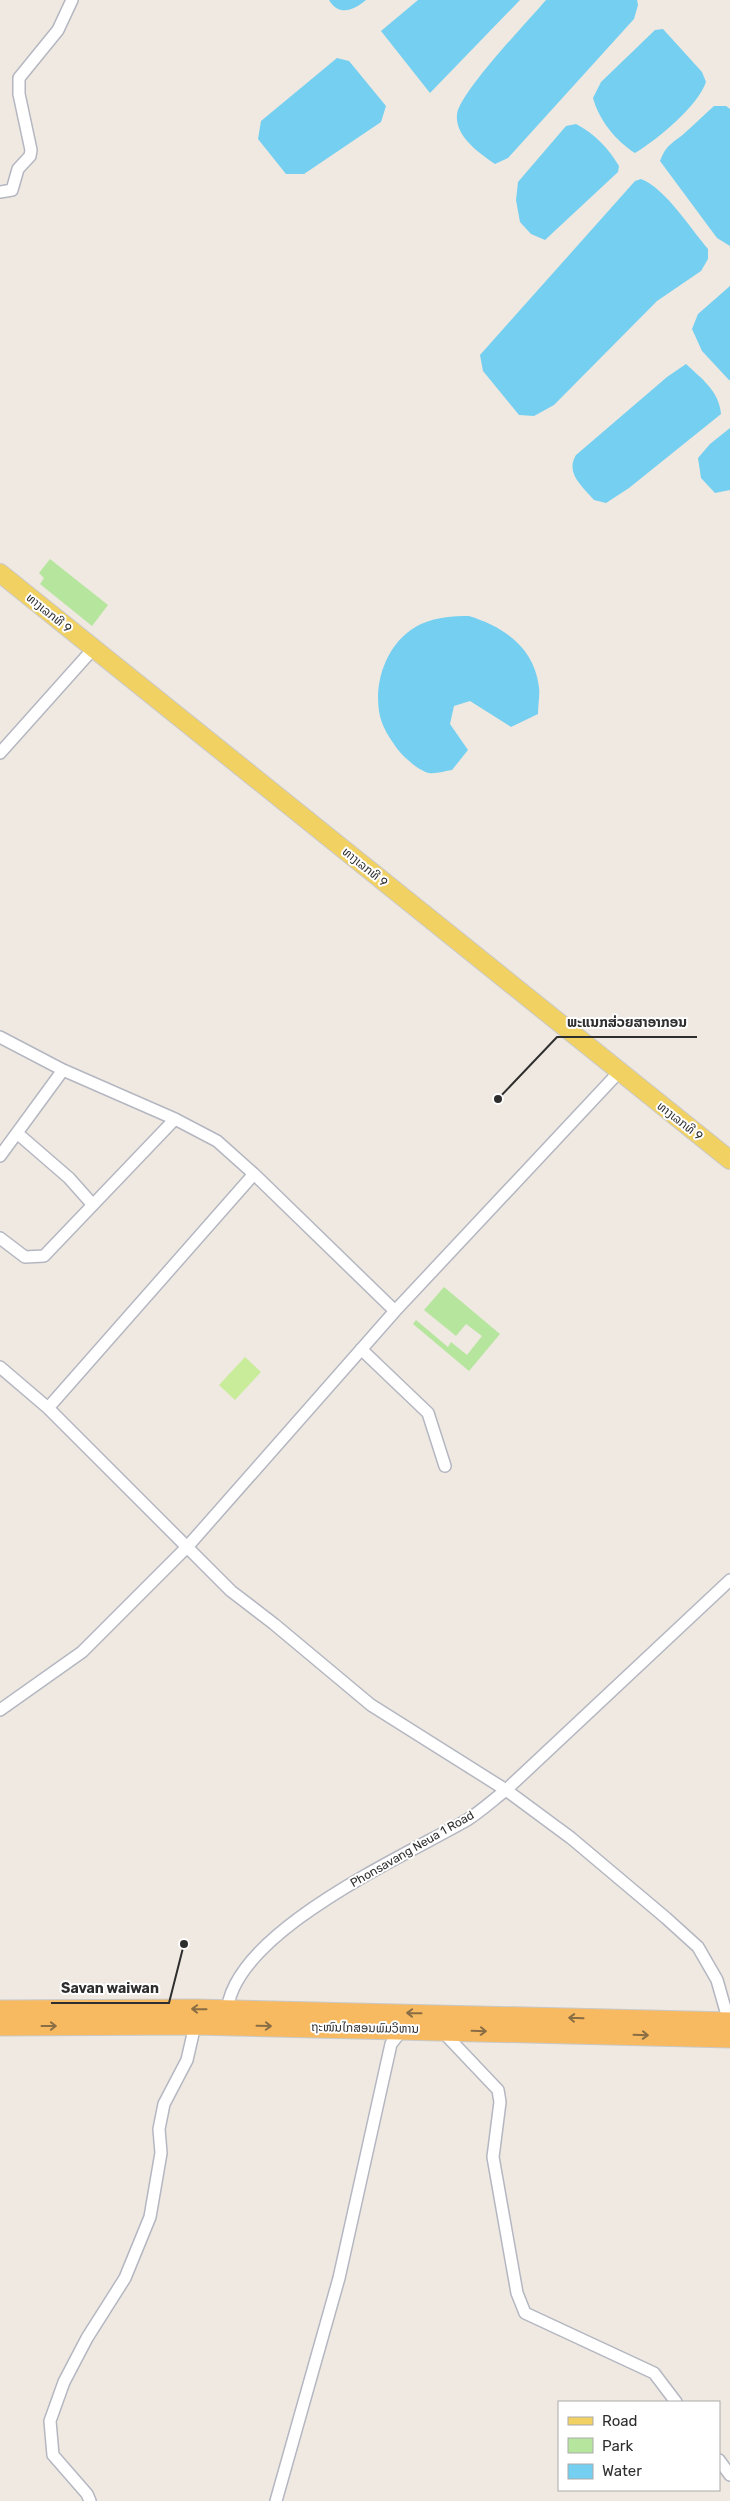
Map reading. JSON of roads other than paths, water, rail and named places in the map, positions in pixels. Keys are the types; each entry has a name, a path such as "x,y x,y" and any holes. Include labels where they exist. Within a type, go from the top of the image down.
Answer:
{"highway":[{"name":"ຖະໜົນໄກສອນພົມວິຫານ","path":"0,2010 228,2018 730,2028"},
{"name":"ຖະໜົນໄກສອນພົມວິຫານ","path":"0,2026 195,2025 228,2018 403,2029 730,2028"}],"main road":[{"name":"ທາງເລກທີ 9","path":"0,573 730,1160"}],"street":[{"path":"0,192 12,190 18,170 30,156 31,150 19,94 19,78 58,30 72,0"},
{"path":"0,753 93,649"},
{"path":"0,1037 63,1070 175,1119 216,1141 254,1174 394,1312"},
{"path":"0,1156 63,1070"},
{"path":"0,1710 82,1652 188,1546 394,1312 619,1072"},
{"path":"0,1238 26,1257 44,1256 175,1119"},
{"path":"17,1133 69,1178 94,1205"},
{"path":"48,1408 254,1174"},
{"path":"361,1349 428,1414 445,1466"},
{"path":"0,1367 48,1408 231,1591 274,1624 371,1706 506,1790 571,1838 698,1947 717,1980 730,2028"},
{"name":"Phonsavang Neua 1 Road","path":"228,2018 232,1989 268,1944 296,1920 382,1865 468,1819 506,1790 730,1580"},
{"path":"90,2501 87,2494 53,2454 50,2421 64,2382 86,2338 125,2278 150,2217 161,2153 159,2129 164,2104 188,2060 195,2025"},
{"path":"276,2501 339,2278 391,2044 403,2029"},
{"path":"440,2029 498,2090 500,2102 493,2157 517,2293 525,2313 654,2373 675,2401"},
{"path":"720,2461 730,2475"}],"water":[{"path":"329,0 366,0 357,7 342,10 337,9"},
{"path":"418,0 520,0 430,93 381,31"},
{"path":"546,0 637,0 638,5 634,19 508,158 495,164 475,149 464,137 457,123 460,105 481,75"},
{"path":"663,29 702,72 706,82 695,101 676,121 635,153 609,129 599,114 593,98 601,82 655,30"},
{"path":"337,58 349,61 386,106 381,122 304,174 286,174 258,139 261,121"},
{"path":"714,106 726,106 730,109 730,246 717,238 660,161 669,146"},
{"path":"576,124 589,132 606,148 619,166 618,172 545,240 531,234 520,222 516,200 518,182 566,126"},
{"path":"641,179 659,191 677,210 708,249 708,259 701,271 657,301 554,405 534,416 519,415 483,371 480,355 635,181"},
{"path":"730,286 729,380 702,351 692,329 698,314"},
{"path":"686,364 704,380 713,392 720,406 721,414 629,488 606,503 594,500 576,479 572,468 576,455 667,377"},
{"path":"730,428 730,490 715,493 701,478 698,458 710,444"},
{"path":"469,616 494,626 524,650 536,673 539,690 538,714 511,727 470,701 454,706 450,724 468,750 452,770 438,773 425,772 408,761 392,742 384,727 380,717 378,698 382,673 392,649 410,631 421,624 433,620"}],"place":[{"name":"ພະແນກສ່ວຍສາອາກອນ","path":"498,1099"},
{"name":"Savan waiwan","path":"184,1944"}]}
